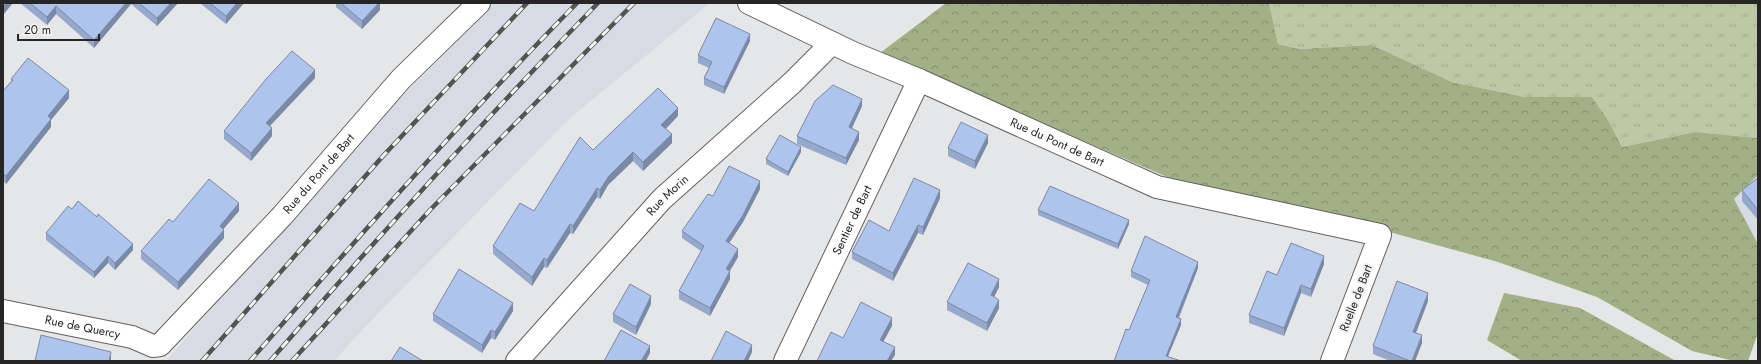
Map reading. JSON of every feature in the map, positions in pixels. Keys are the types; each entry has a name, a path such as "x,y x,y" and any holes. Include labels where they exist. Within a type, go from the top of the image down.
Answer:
{"street":[{"name":"Rue du Pont de Bart","path":"160,345 282,216 401,79 479,3"},
{"name":"Rue du Pont de Bart","path":"749,3 832,43 919,80 1157,187 1380,235"},
{"name":"Rue Morin","path":"517,361 662,199 792,83 832,43"},
{"name":"Sentier de Bart","path":"785,361 919,80"},
{"name":"Ruelle de Bart","path":"1332,361 1380,235"},
{"name":"Rue de Quercy","path":"3,311 132,337 152,346 160,345"}],"shaded area":[{"path":"494,3 710,3 570,118 364,328 334,361 166,361 352,148"},
{"path":"1758,175 1758,244 1734,199"}],"green space":[{"path":"946,3 1269,3 1278,44 1299,49 1372,45 1452,82 1525,97 1592,97 1608,120 1622,147 1695,132 1758,138 1758,175 1734,199 1758,244 1758,333 1748,361 1734,361 1692,351 1597,297 1498,262 1295,206 1188,186 880,53"},
{"path":"1269,3 1758,3 1758,138 1695,132 1622,147 1608,120 1592,97 1525,97 1452,82 1372,45 1299,49 1278,44"},
{"path":"1504,293 1580,308 1676,361 1522,361 1487,340"}],"building":[{"path":"30,3 126,3 94,40 56,6 47,17"},
{"path":"139,3 171,3 157,18"},
{"path":"210,3 237,3 226,16"},
{"path":"341,3 379,3 362,21"},
{"path":"716,18 750,34 724,87 704,78 712,62 698,55"},
{"path":"292,51 315,70 266,123 272,128 251,153 224,131 266,79"},
{"path":"28,58 69,90 48,116 51,119 6,176 3,174 3,91 13,80 11,79"},
{"path":"833,85 862,99 849,127 859,132 846,158 797,136 815,101"},
{"path":"658,88 678,108 661,125 672,134 643,162 633,152 608,177 600,190 597,188 573,226 570,224 547,260 544,258 532,277 493,246 520,203 534,211 580,137 593,150"},
{"path":"961,122 988,135 975,161 948,148"},
{"path":"780,135 801,147 788,172 766,159"},
{"path":"729,166 760,181 743,215 726,241 738,249 726,269 730,271 710,308 679,291 704,246 682,231 708,194 713,196"},
{"path":"914,178 940,190 923,227 918,225 893,273 852,252 869,220 889,231"},
{"path":"1758,178 1758,210 1742,190"},
{"path":"209,179 239,203 220,226 224,230 178,282 141,251 169,219 173,222"},
{"path":"1050,186 1129,220 1118,244 1038,210"},
{"path":"78,201 97,217 98,214 133,244 115,263 108,256 94,272 46,233 68,206 72,209"},
{"path":"1145,236 1198,262 1176,317 1181,319 1166,356 1181,361 1114,361 1126,329 1129,330 1150,280 1131,271"},
{"path":"1291,243 1324,256 1311,289 1301,285 1284,328 1249,315 1267,271 1277,275"},
{"path":"968,263 999,279 991,295 999,300 987,323 947,302"},
{"path":"459,269 513,303 495,332 491,330 482,345 433,314"},
{"path":"1397,281 1428,293 1413,332 1422,335 1412,361 1373,346"},
{"path":"630,284 651,296 636,327 613,314"},
{"path":"861,302 892,318 880,340 895,347 887,361 817,361 831,332 843,338"},
{"path":"621,330 650,346 641,361 604,361"},
{"path":"726,331 752,345 744,361 711,361"},
{"path":"41,335 111,352 109,361 35,361"},
{"path":"400,347 423,361 391,361"}],"railway":[{"path":"202,361 383,156 527,3"},
{"path":"250,361 411,179 493,90 577,3"},
{"path":"270,361 431,180 598,3"},
{"path":"292,361 431,209 634,3"}]}
